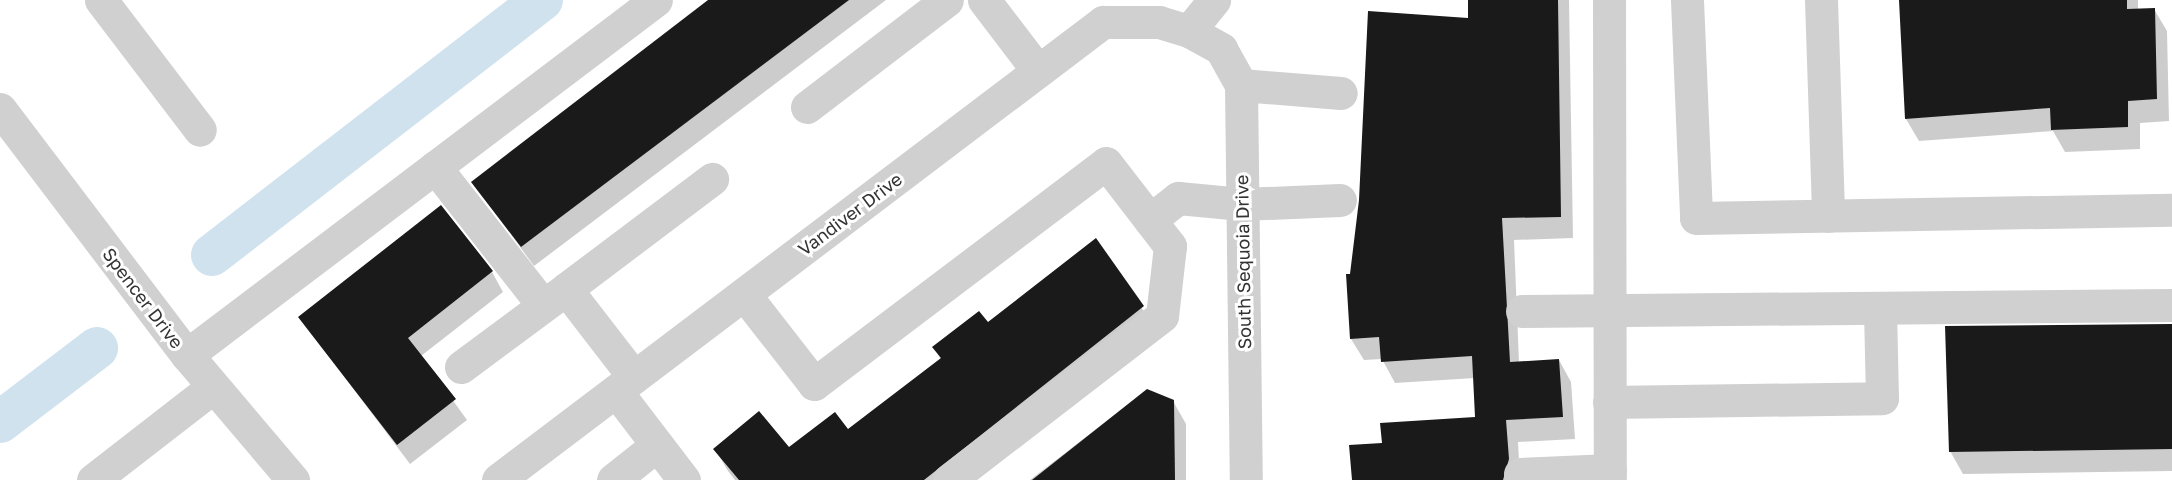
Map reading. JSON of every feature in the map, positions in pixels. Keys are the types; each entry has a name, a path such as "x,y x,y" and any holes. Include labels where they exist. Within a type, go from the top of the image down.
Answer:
{"street":[{"path":"101,0 200,130"},
{"path":"187,356 656,0"},
{"path":"807,107 947,0"},
{"path":"984,0 1038,71"},
{"path":"1190,31 1215,0"},
{"path":"1520,474 1610,475 1609,0"},
{"path":"1687,0 1696,218 2172,210"},
{"path":"1821,0 1828,216"},
{"name":"Vandiver Drive","path":"517,474 625,384 1103,22 1159,22 1190,31 1221,49"},
{"name":"South Sequoia Drive","path":"1221,49 1241,85 1246,480"},
{"path":"1241,85 1341,93"},
{"name":"Spencer Drive","path":"0,109 187,356 293,480"},
{"path":"744,294 814,384 1106,163 1170,246 1162,316 948,480"},
{"path":"435,167 555,297 625,384 657,445 684,480"},
{"path":"461,367 712,179"},
{"path":"1150,220 1178,198 1242,204 1340,200"},
{"path":"1522,311 1608,313 2172,304"},
{"path":"1609,402 1882,398 1880,309"},
{"path":"93,480 213,387"},
{"path":"613,480 657,445"}],"building":[{"path":"708,0 849,0 521,247 471,182"},
{"path":"1468,0 1558,0 1561,217 1502,218 1510,362 1559,359 1563,417 1506,420 1509,459 1503,480 1352,480 1349,445 1382,443 1380,423 1475,417 1472,356 1381,362 1379,337 1350,339 1346,274 1350,274 1359,200 1368,11 1468,18"},
{"path":"1899,0 2127,0 2127,9 2155,8 2157,99 2128,101 2128,127 2051,130 2050,108 1905,119"},
{"path":"441,205 493,271 408,338 456,399 397,445 298,317"},
{"path":"1096,238 1144,306 924,480 739,480 713,449 759,411 789,447 835,412 848,429 941,358 932,347 979,311 988,322"},
{"path":"2172,324 2172,449 1949,452 1945,326"},
{"path":"1147,389 1174,400 1175,480 1032,480"}],"waterway":[{"path":"212,255 542,0"},
{"path":"0,422 97,348"}]}
